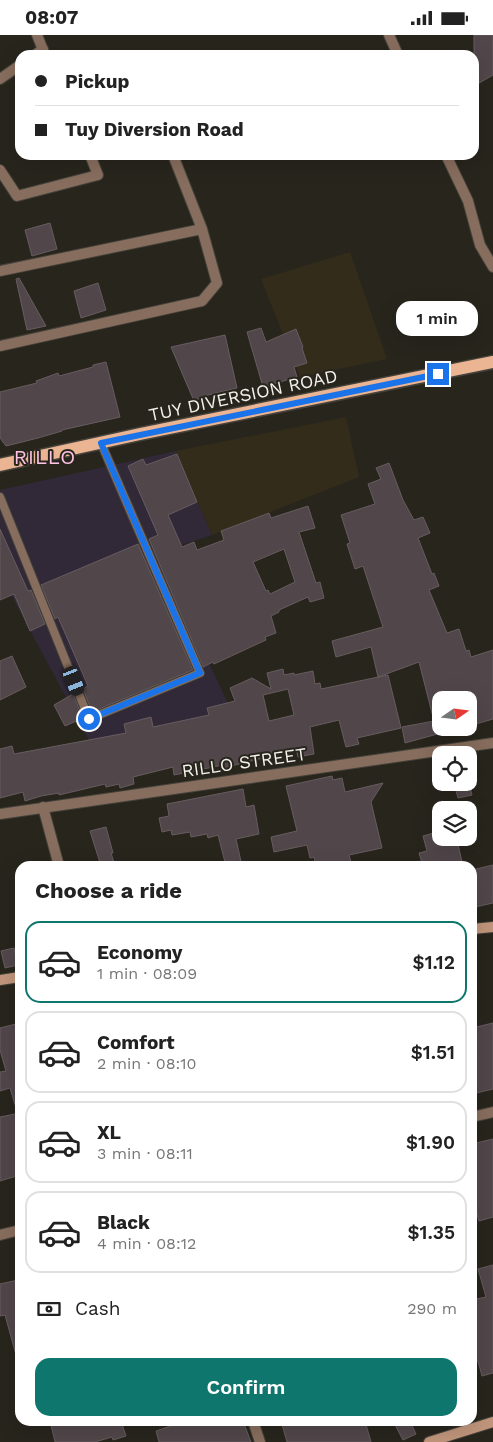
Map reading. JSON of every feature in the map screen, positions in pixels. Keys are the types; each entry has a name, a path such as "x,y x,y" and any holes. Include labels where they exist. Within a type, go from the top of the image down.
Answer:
{"main road":[{"name":"TUY DIVERSION ROAD","path":"0,465 493,362"}],"street":[{"path":"37,35 40,50"},
{"path":"389,35 396,50"},
{"path":"0,79 15,68"},
{"path":"0,170 17,196 98,175 92,160"},
{"path":"0,346 202,301 217,283 202,229 175,160"},
{"path":"448,160 468,201 480,245 493,267"},
{"path":"0,271 202,229"},
{"name":"RILLO STREET","path":"0,814 493,743"},
{"path":"43,807 58,861"},
{"path":"477,929 493,927"},
{"path":"0,980 15,978"},
{"path":"477,1116 493,1112"},
{"path":"0,1235 15,1231"},
{"path":"429,1442 493,1422"},
{"path":"255,1426 260,1442"}],"lane":[{"path":"0,497 89,719 200,673 101,443"}],"shaded area":[{"path":"350,252 387,359 300,377 261,279"},
{"path":"346,417 359,477 212,535 176,451"},
{"path":"176,451 212,535 157,553 232,712 90,742 0,574 0,490"}],"building":[{"path":"474,35 493,35 493,75 479,83 479,50 474,50"},
{"path":"50,223 57,249 32,256 25,230"},
{"path":"19,278 46,326 27,330 16,279"},
{"path":"98,283 106,310 81,318 74,291"},
{"path":"261,328 266,342 296,329 307,363 294,367 297,377 263,387 247,332"},
{"path":"225,335 237,388 208,395 194,401 171,347"},
{"path":"106,362 120,417 62,430 6,446 0,438 0,392 37,383 36,381 58,373 59,376"},
{"path":"177,454 197,502 168,515 182,547 194,542 197,550 224,540 221,531 269,513 271,518 308,506 315,528 299,532 316,583 320,582 324,598 310,602 308,597 279,610 279,612 271,616 276,633 265,637 266,640 214,664 213,662 203,667 149,539 158,535 128,466 143,459 146,465","holes":["284,549 295,582 270,594 268,590 266,591 253,562"]},
{"path":"389,463 403,500 414,520 423,517 430,533 418,538 432,574 434,573 439,586 429,590 447,633 459,629 466,651 469,650 471,657 493,650 493,719 478,723 478,691 432,691 432,713 419,662 378,677 371,647 336,657 332,641 383,627 363,566 355,569 347,544 350,543 341,515 375,504 368,484 381,479 376,468"},
{"path":"0,529 28,591 31,590 45,624 30,631 14,594 0,600"},
{"path":"138,544 193,670 92,712 83,689 88,686 58,617 55,619 41,585"},
{"path":"12,656 26,687 0,700 0,661"},
{"path":"283,669 284,675 313,671 315,684 320,683 321,689 388,675 401,728 357,738 359,744 346,747 339,720 310,727 314,754 298,757 296,748 223,768 223,765 174,775 173,767 133,777 134,784 120,788 119,784 106,787 105,784 59,795 59,793 41,796 25,801 23,792 0,798 0,749 12,746 14,754 126,733 124,724 151,717 153,727 209,715 207,708 235,701 230,688 252,678 271,689 267,673","holes":["288,689 294,715 269,721 263,695"]},
{"path":"73,694 83,718 65,726 54,705"},
{"path":"432,721 432,736 405,743 402,727"},
{"path":"332,776 333,780 342,778 345,792 383,783 371,802 382,848 349,855 351,861 315,861 314,857 310,858 307,845 274,852 271,837 297,831 286,786"},
{"path":"243,789 246,807 254,805 259,834 236,839 241,861 225,861 218,835 208,838 207,834 191,837 190,832 172,835 171,830 162,832 159,818 169,816 167,804"},
{"path":"456,791 471,791 472,795 458,798"},
{"path":"106,827 113,861 99,861 90,831"},
{"path":"432,833 432,846 458,846 462,861 421,861 419,853 427,851 423,836"},
{"path":"493,865 493,903 477,907 477,869"},
{"path":"14,948 15,966 5,968 1,951"},
{"path":"493,1023 493,1089 477,1093 477,1054 477,1027"},
{"path":"15,1024 15,1105 10,1088 0,1091 0,1072 6,1071 0,1050 0,1028"},
{"path":"15,1114 15,1176 0,1181 0,1117"},
{"path":"493,1139 493,1217 479,1221 477,1214 477,1143"},
{"path":"493,1265 493,1373 482,1376 477,1361 477,1299 486,1297 478,1269"},
{"path":"15,1281 15,1351 5,1315 0,1316 0,1284"},
{"path":"51,1426 123,1426 126,1436 113,1440 112,1437 95,1442 55,1442"},
{"path":"170,1426 245,1426 251,1442 159,1442 156,1431"},
{"path":"282,1426 366,1426 371,1442 287,1442"},
{"path":"396,1426 412,1426 416,1434 403,1440"}],"district":[{"name":"RILLO","path":"45,457"}],"route":[{"path":"89,719 200,673 101,443 438,374"}]}
